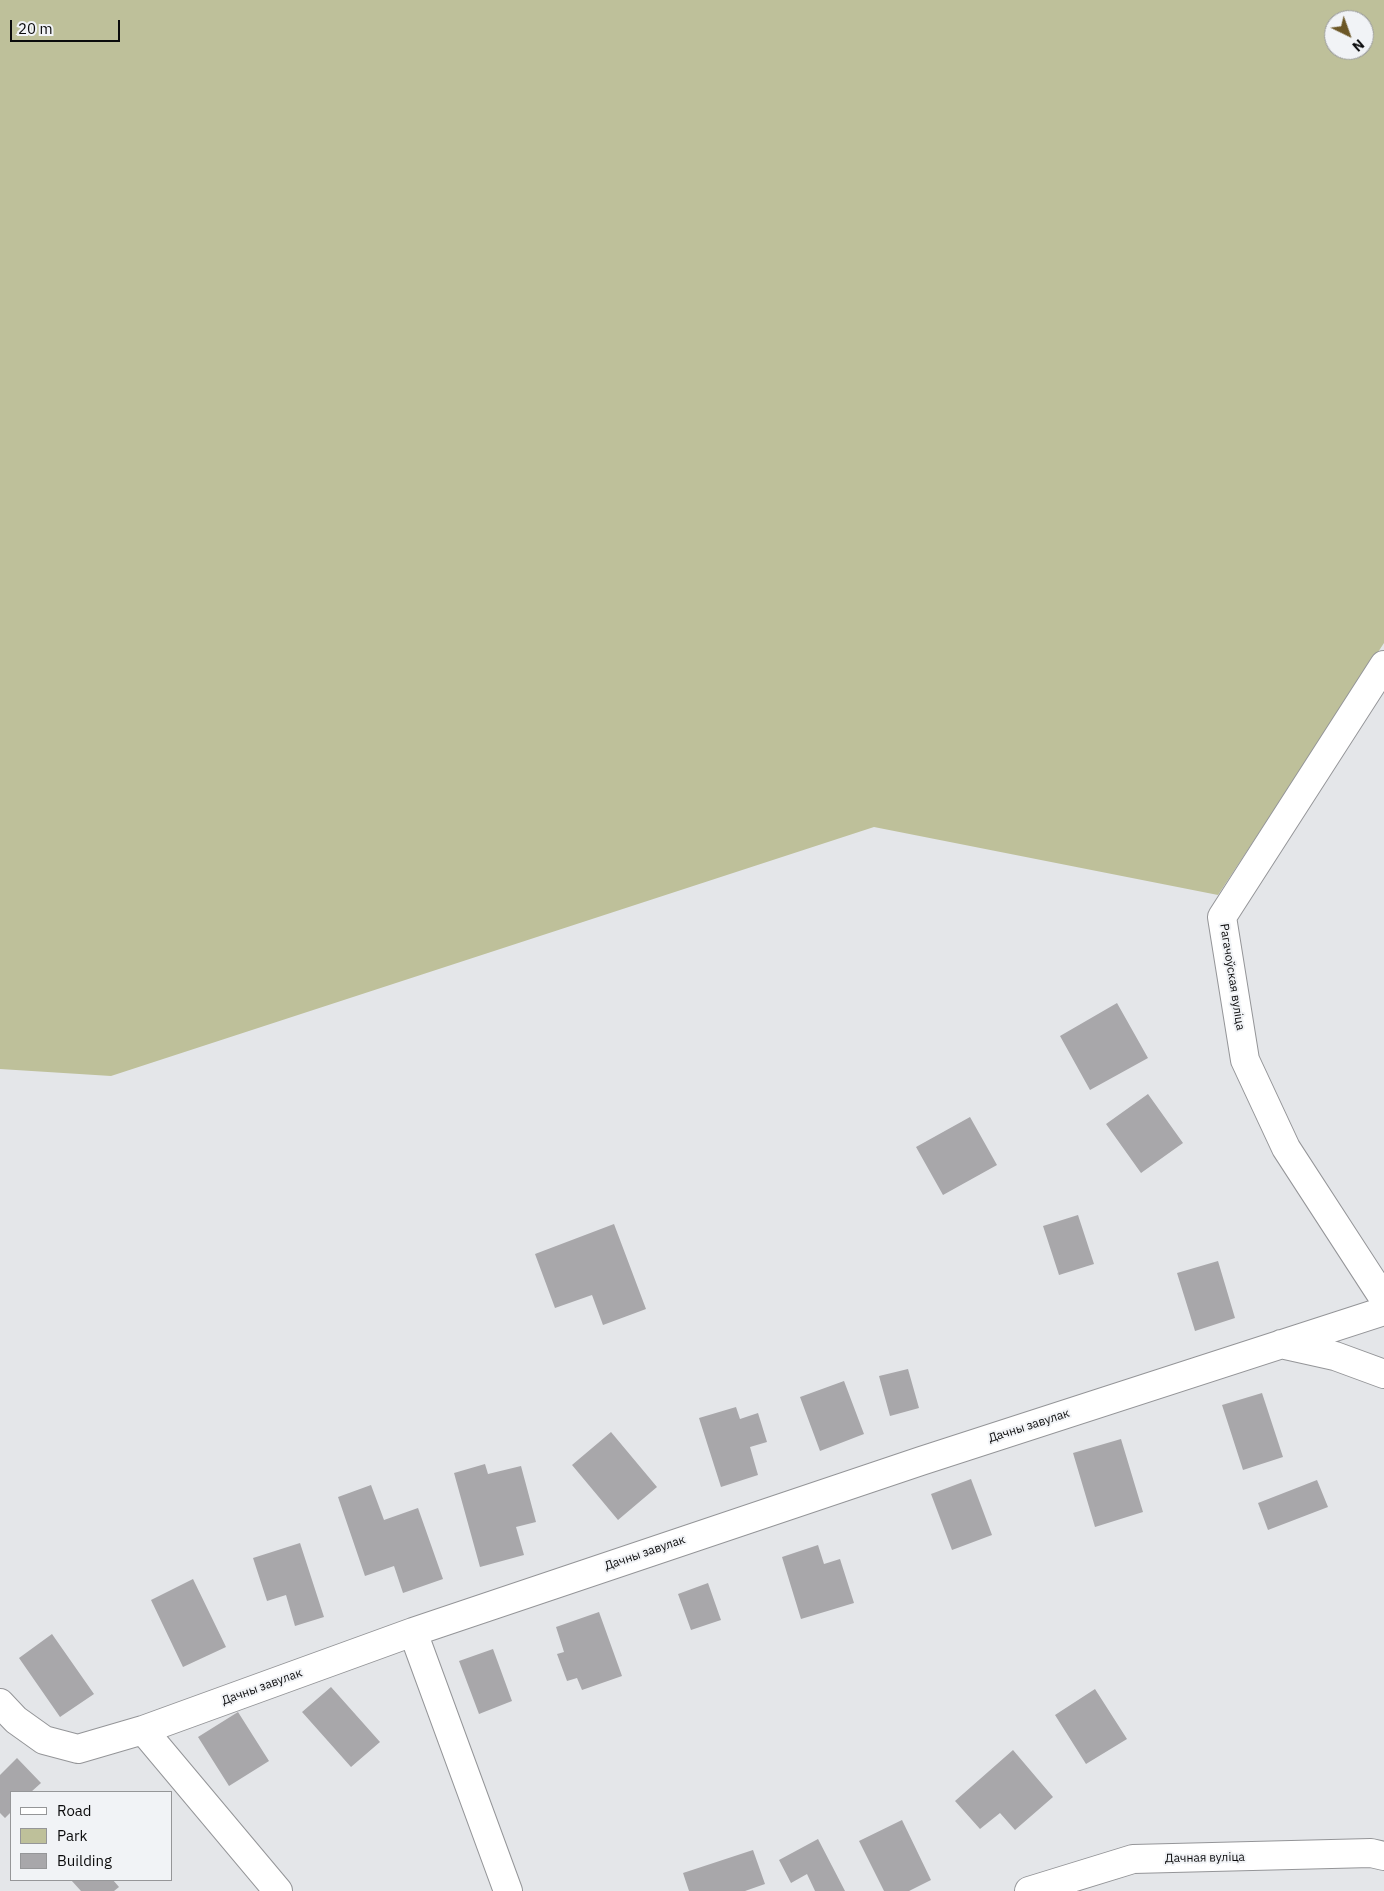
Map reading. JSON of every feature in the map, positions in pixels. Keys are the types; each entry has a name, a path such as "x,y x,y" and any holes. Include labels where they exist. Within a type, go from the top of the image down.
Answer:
{"street":[{"name":"Рагачоўская вуліца","path":"1384,665 1222,917 1246,1060 1286,1148 1384,1299"},
{"name":"Дачны завулак","path":"8,1712 44,1740 78,1749 143,1730 413,1632 902,1467 1384,1311"},
{"path":"1281,1344 1334,1356 1384,1374"},
{"path":"413,1632 508,1891"},
{"path":"143,1730 278,1891"},
{"name":"Дачная вуліца","path":"1030,1891 1133,1860 1370,1853 1384,1856"}],"green space":[{"path":"0,0 1384,0 1384,643 1218,895 874,827 111,1076 0,1069"}],"building":[{"path":"1117,1003 1148,1058 1090,1090 1060,1036"},
{"path":"1148,1094 1183,1143 1141,1173 1106,1124"},
{"path":"970,1117 997,1165 943,1195 916,1147"},
{"path":"1078,1215 1094,1264 1059,1275 1043,1226"},
{"path":"614,1224 646,1309 603,1325 592,1295 555,1308 535,1254"},
{"path":"1218,1261 1235,1318 1195,1331 1177,1273"},
{"path":"908,1369 919,1408 890,1416 879,1376"},
{"path":"844,1381 864,1434 820,1451 800,1397"},
{"path":"1262,1393 1283,1457 1243,1470 1222,1405"},
{"path":"736,1407 740,1419 758,1413 767,1442 750,1447 758,1475 721,1487 699,1418"},
{"path":"611,1432 657,1487 618,1520 572,1465"},
{"path":"1121,1439 1143,1512 1095,1527 1073,1453"},
{"path":"485,1464 488,1474 521,1466 536,1522 516,1527 524,1555 480,1567 454,1473"},
{"path":"971,1479 992,1535 952,1550 931,1494"},
{"path":"1317,1480 1328,1507 1268,1530 1258,1503"},
{"path":"371,1485 384,1520 418,1508 443,1579 403,1593 394,1566 365,1576 338,1497"},
{"path":"300,1543 324,1617 295,1626 286,1595 267,1601 253,1558"},
{"path":"818,1545 824,1564 840,1559 854,1603 801,1619 782,1557"},
{"path":"193,1579 226,1647 183,1667 151,1600"},
{"path":"708,1583 721,1620 691,1630 678,1594"},
{"path":"599,1612 622,1676 582,1690 577,1678 567,1681 557,1654 564,1652 556,1627"},
{"path":"52,1634 94,1694 60,1717 19,1658"},
{"path":"493,1649 512,1701 479,1714 459,1661"},
{"path":"331,1687 380,1742 351,1767 302,1712"},
{"path":"1095,1689 1127,1739 1086,1764 1055,1715"},
{"path":"238,1712 269,1761 229,1786 198,1737"},
{"path":"1013,1750 1053,1797 1015,1830 1000,1813 980,1829 955,1801"},
{"path":"17,1758 41,1783 32,1791 10,1791 10,1813 5,1818 0,1813 0,1775"},
{"path":"902,1820 931,1880 909,1891 884,1891 859,1841"},
{"path":"818,1839 845,1891 815,1891 807,1874 791,1883 779,1860"},
{"path":"753,1850 765,1884 745,1891 689,1891 683,1873"},
{"path":"72,1881 114,1881 119,1887 114,1891 81,1891"}]}
